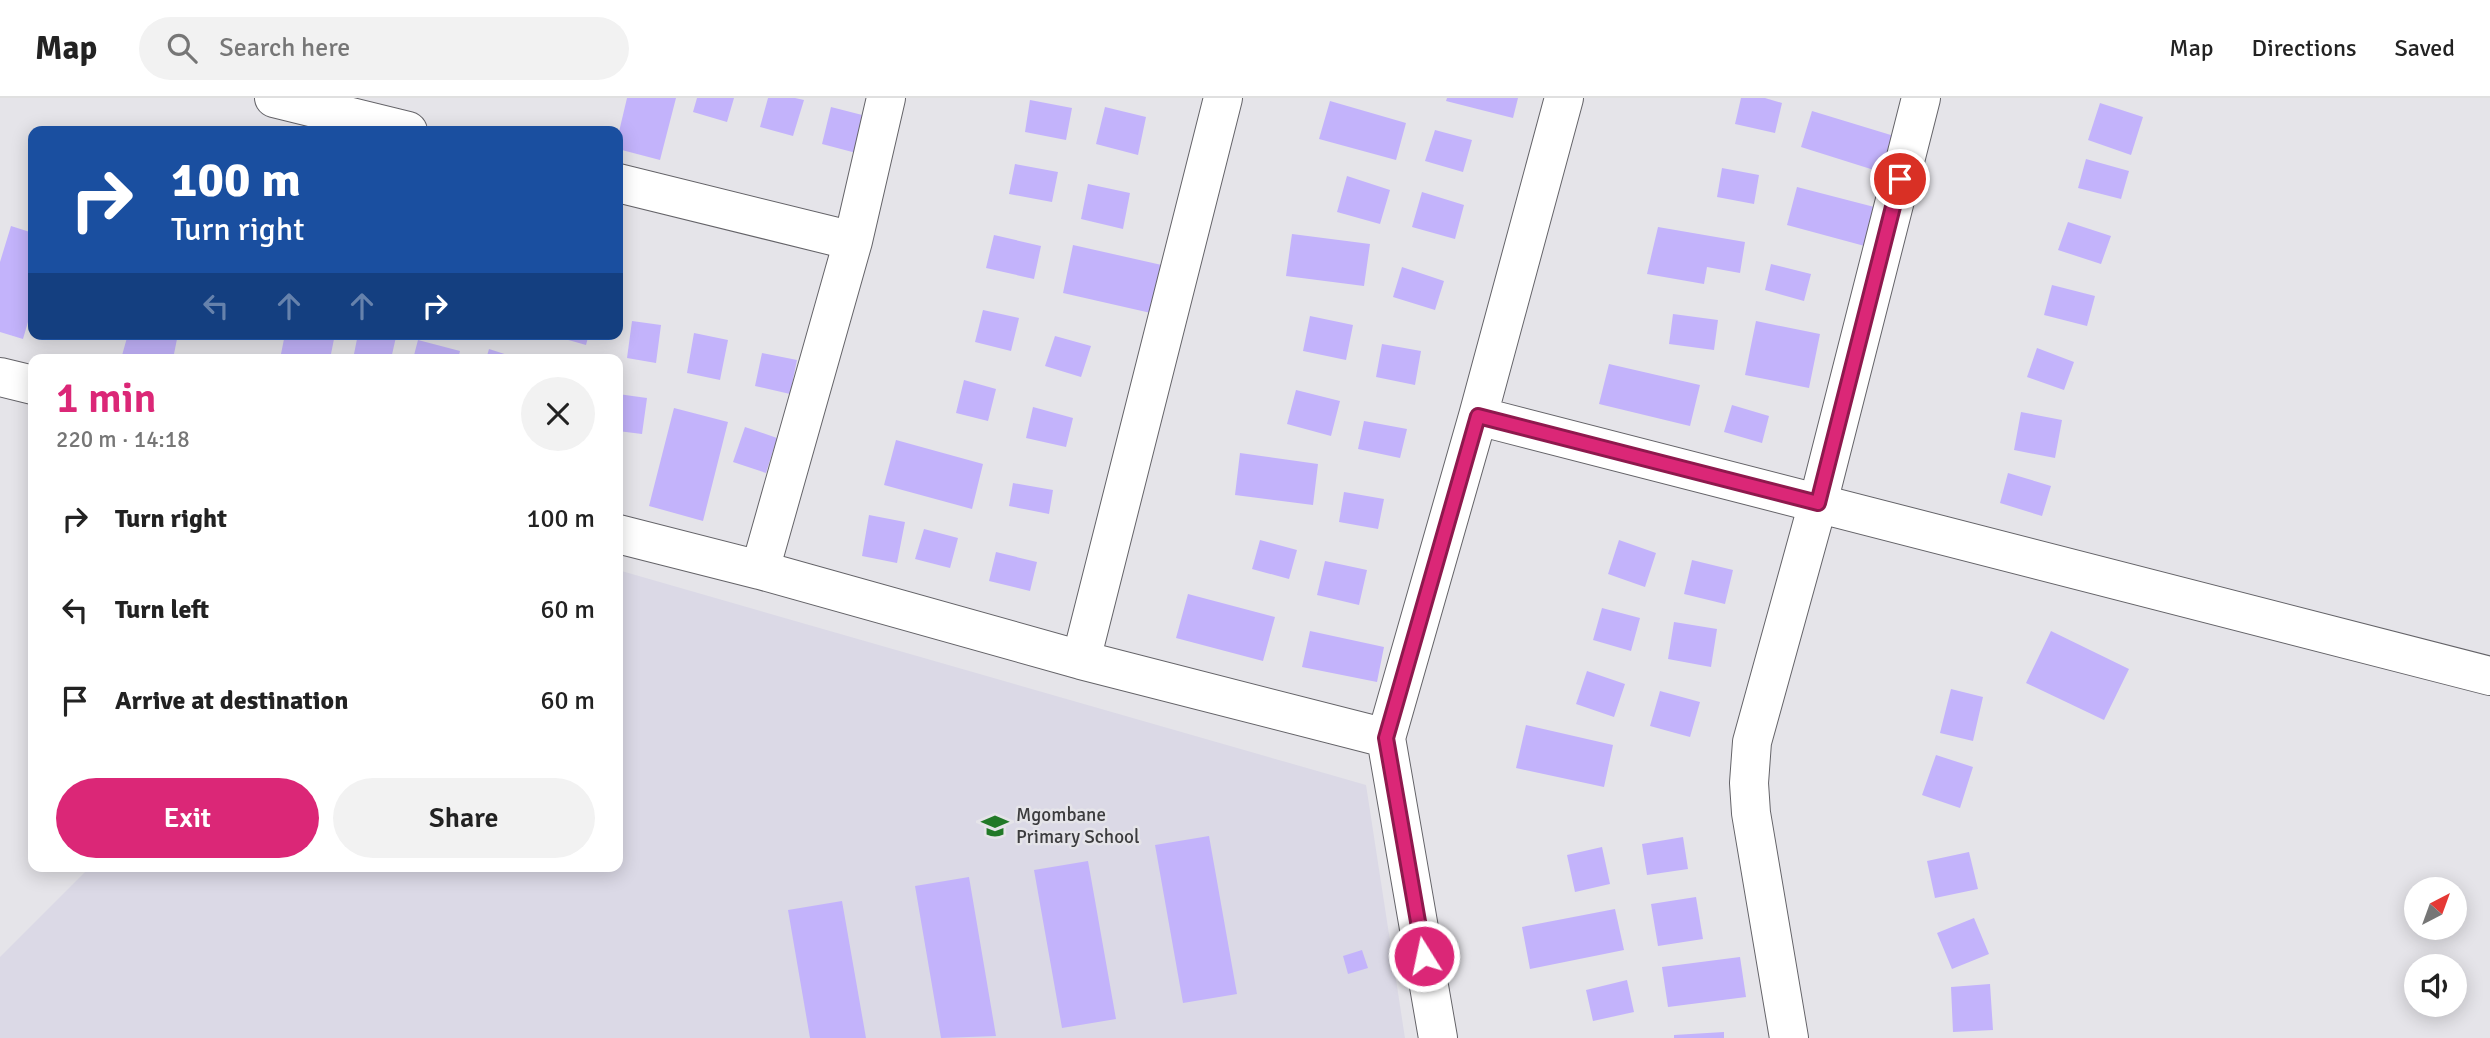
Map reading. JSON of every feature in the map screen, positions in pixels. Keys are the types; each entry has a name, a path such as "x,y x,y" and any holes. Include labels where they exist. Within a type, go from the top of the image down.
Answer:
{"street":[{"path":"274,98 388,126"},
{"path":"761,570 853,242 886,98"},
{"path":"1081,660 1223,98"},
{"path":"1438,1038 1386,738 1478,416 1564,98"},
{"path":"1789,1038 1751,813 1749,783 1752,742 1818,503 1921,98"},
{"path":"623,184 853,242"},
{"path":"0,377 28,384"},
{"path":"1478,416 2490,676"},
{"path":"623,535 761,570 1081,660 1386,738"}],"shaded area":[{"name":"Mgombane Primary School","path":"623,571 1366,785 1405,1038 0,1038 0,957 85,872 623,872"}],"building":[{"path":"627,98 676,98 660,160 623,150 623,126 620,126"},
{"path":"697,98 734,98 727,122 693,112"},
{"path":"768,98 804,100 793,136 760,127"},
{"path":"1447,98 1518,98 1513,118 1446,101"},
{"path":"1741,98 1765,98 1782,103 1775,133 1735,124"},
{"path":"1030,100 1072,108 1066,140 1025,132"},
{"path":"1330,101 1406,123 1396,160 1319,139"},
{"path":"2100,103 2143,117 2131,155 2088,140"},
{"path":"831,107 870,117 860,154 822,144"},
{"path":"1105,107 1146,117 1138,155 1096,144"},
{"path":"1812,111 1904,139 1893,176 1801,147"},
{"path":"1435,130 1472,140 1463,172 1425,161"},
{"path":"2086,159 2129,171 2121,199 2078,188"},
{"path":"1015,164 1058,172 1052,202 1009,194"},
{"path":"1722,168 1759,175 1754,204 1717,197"},
{"path":"1347,176 1390,190 1380,224 1337,212"},
{"path":"1088,184 1130,193 1123,229 1081,219"},
{"path":"1797,187 1882,209 1872,248 1787,225"},
{"path":"1422,192 1464,205 1455,239 1412,227"},
{"path":"2068,222 2111,236 2101,264 2058,250"},
{"path":"11,226 28,231 28,322 23,339 0,332 0,262"},
{"path":"1658,227 1745,242 1740,273 1707,267 1704,284 1647,274"},
{"path":"1292,234 1370,244 1364,286 1286,276"},
{"path":"994,235 1041,246 1034,279 986,268"},
{"path":"1073,245 1175,268 1164,316 1063,293"},
{"path":"1771,264 1811,274 1804,301 1765,290"},
{"path":"1402,267 1444,281 1435,310 1393,297"},
{"path":"2052,285 2095,296 2087,326 2044,315"},
{"path":"983,310 1019,318 1011,351 975,342"},
{"path":"1673,314 1718,320 1714,350 1669,344"},
{"path":"1310,316 1353,325 1346,360 1303,351"},
{"path":"632,321 661,325 656,363 627,358"},
{"path":"1756,321 1820,334 1809,388 1745,375"},
{"path":"694,333 728,340 720,380 687,373"},
{"path":"1055,336 1091,346 1081,377 1045,366"},
{"path":"126,340 177,340 174,354 122,354"},
{"path":"284,340 334,340 331,354 281,354"},
{"path":"357,340 395,340 392,354 354,354"},
{"path":"418,340 460,351 459,354 414,354"},
{"path":"568,340 587,340 586,345"},
{"path":"1382,344 1421,351 1415,385 1376,377"},
{"path":"2037,348 2074,362 2064,390 2027,377"},
{"path":"489,349 505,354 488,354"},
{"path":"762,353 797,360 790,394 755,386"},
{"path":"1609,364 1700,385 1690,426 1599,404"},
{"path":"964,380 996,389 988,421 956,413"},
{"path":"1296,390 1340,401 1331,436 1287,424"},
{"path":"623,395 647,398 642,434 623,432"},
{"path":"1732,405 1769,416 1762,443 1724,432"},
{"path":"1033,407 1073,418 1066,447 1026,438"},
{"path":"674,408 728,422 703,521 649,506"},
{"path":"2021,412 2062,420 2055,458 2014,450"},
{"path":"1364,421 1407,429 1400,458 1358,449"},
{"path":"745,427 777,438 766,473 733,462"},
{"path":"896,440 983,464 972,509 884,485"},
{"path":"1240,453 1318,464 1313,505 1235,495"},
{"path":"2008,473 2051,486 2042,516 2000,503"},
{"path":"1013,483 1053,490 1049,514 1009,506"},
{"path":"1344,492 1384,499 1378,529 1339,522"},
{"path":"869,515 905,522 897,563 862,556"},
{"path":"924,529 958,538 950,568 915,559"},
{"path":"1260,540 1297,550 1289,579 1252,569"},
{"path":"1619,540 1656,553 1645,587 1608,574"},
{"path":"996,552 1037,562 1030,591 989,581"},
{"path":"1692,560 1733,570 1725,604 1684,594"},
{"path":"1325,561 1367,570 1359,605 1317,595"},
{"path":"1188,594 1275,617 1263,661 1176,638"},
{"path":"1602,608 1640,618 1631,651 1593,640"},
{"path":"1674,622 1717,629 1711,667 1668,659"},
{"path":"1310,631 1384,647 1377,682 1302,667"},
{"path":"2051,631 2129,669 2104,720 2026,683"},
{"path":"1587,671 1625,684 1614,717 1576,704"},
{"path":"1951,689 1983,697 1973,741 1940,733"},
{"path":"1660,691 1700,702 1690,737 1650,726"},
{"path":"1526,725 1613,745 1604,787 1516,768"},
{"path":"1936,755 1973,767 1960,808 1922,795"},
{"path":"1209,836 1237,994 1183,1003 1155,845"},
{"path":"1683,837 1688,869 1647,875 1642,844"},
{"path":"1602,847 1610,884 1575,892 1567,855"},
{"path":"1969,852 1978,889 1935,898 1927,861"},
{"path":"1088,861 1116,1019 1062,1028 1034,870"},
{"path":"969,877 996,1036 941,1038 915,886"},
{"path":"1696,897 1703,939 1658,946 1651,904"},
{"path":"842,901 866,1038 810,1038 788,910"},
{"path":"1615,909 1624,950 1530,969 1522,927"},
{"path":"1974,918 1989,954 1952,969 1937,933"},
{"path":"1362,950 1368,968 1348,974 1343,956"},
{"path":"1740,957 1746,997 1668,1007 1662,967"},
{"path":"1627,980 1634,1012 1593,1021 1586,990"},
{"path":"1990,984 1993,1030 1953,1032 1951,987"},
{"path":"1724,1032 1724,1038 1674,1038 1674,1035"}],"place":[{"name":"Mgombane Primary School","path":"995,826"}],"route":[{"path":"1424,956 1386,738 1478,416 1818,503 1900,179"}]}
